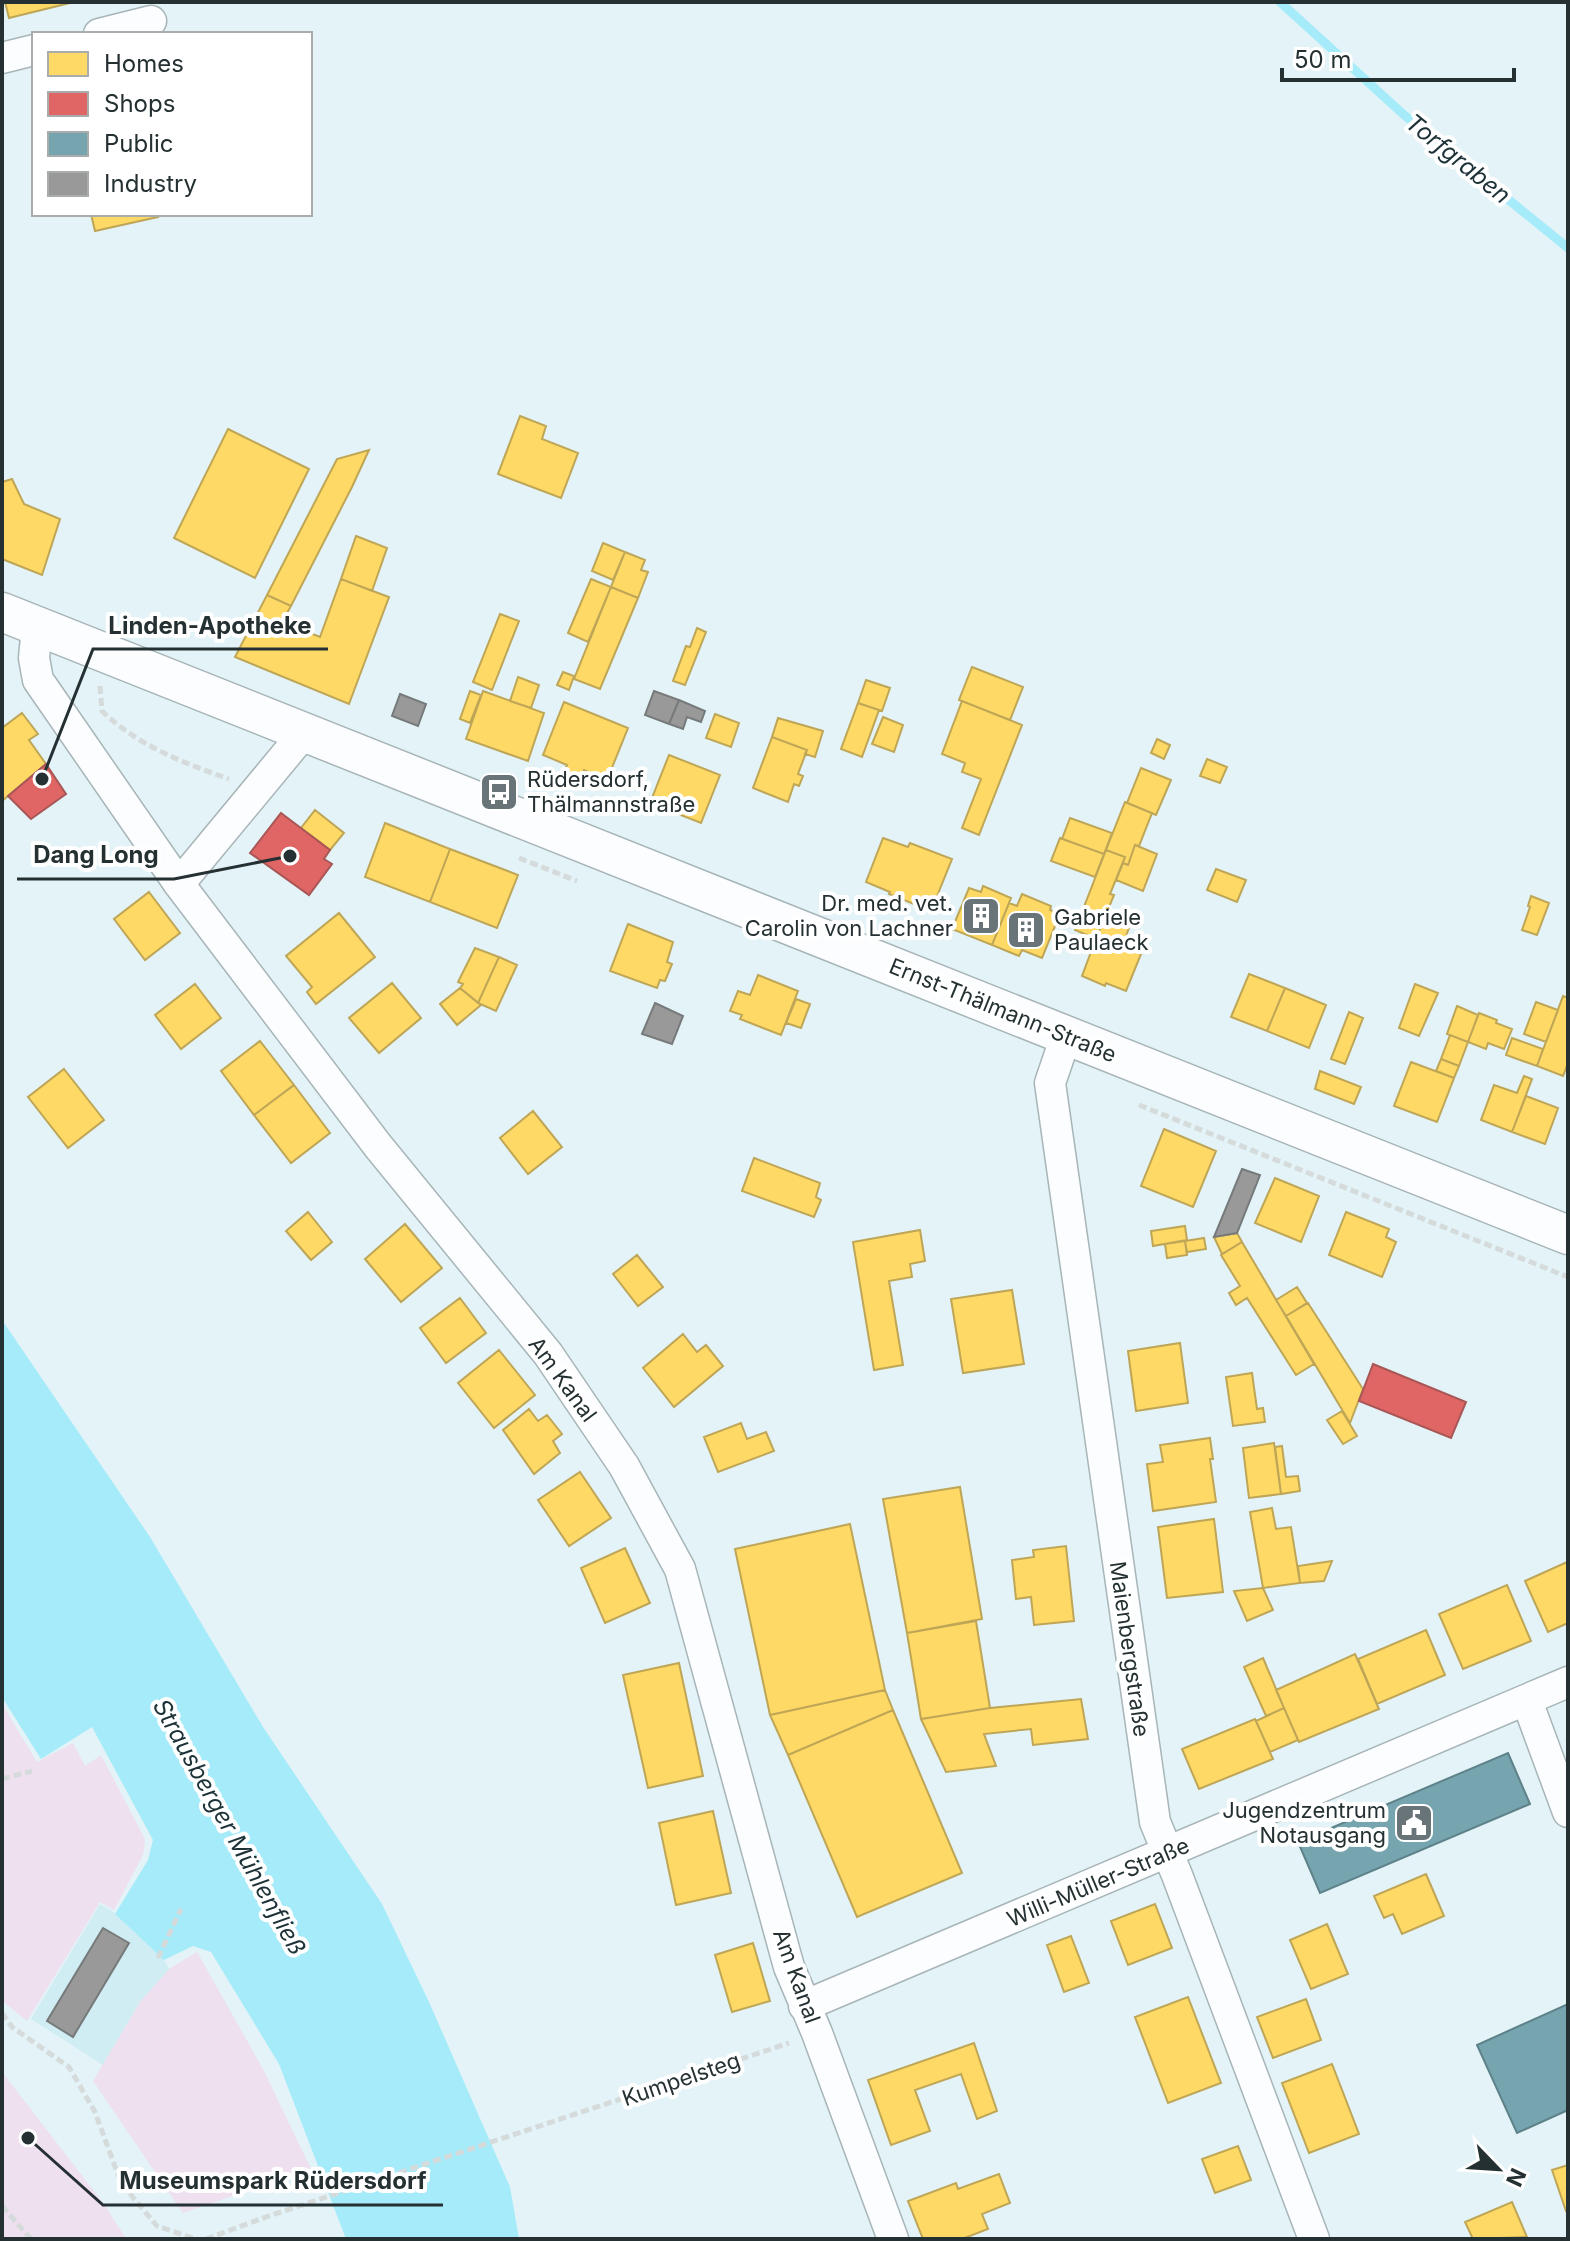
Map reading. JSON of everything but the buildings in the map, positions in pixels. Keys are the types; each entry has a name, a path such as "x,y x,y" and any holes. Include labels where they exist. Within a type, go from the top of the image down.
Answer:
{"main road":[{"name":"Ernst-Thälmann-Straße","path":"2,612 1568,1235"}],"street":[{"path":"107,32 151,21"},
{"path":"2,58 32,50"},
{"name":"Am Kanal","path":"37,627 34,658 38,680 179,884 378,1146 548,1354 630,1478 680,1569 789,1967 893,2239"},
{"path":"179,884 304,733"},
{"name":"Maienbergstraße","path":"1066,1036 1050,1083 1155,1822 1314,2239"},
{"name":"Willi-Müller-Straße","path":"810,2020 1168,1853 1568,1682"},
{"path":"1527,1701 1568,1812"}],"path":[{"path":"100,685 102,711 113,722 178,761 258,789"},
{"path":"2,1779 32,1771"},
{"path":"158,1958 181,1909"},
{"path":"2,2013 12,2027 69,2067 95,2112 121,2183 157,2226 196,2239"},
{"name":"Kumpelsteg","path":"206,2239 546,2125 810,2020"},
{"path":"2,2206 31,2239"}],"shaded area":[{"path":"2,1704 37,1762 73,1743 85,1766 101,1755 145,1839 143,1855 114,1910 100,1902 27,2021 2,2001"},
{"path":"100,1904 112,1911 164,1960 169,1969 140,2002 103,2065 31,2019"},
{"path":"197,1952 263,2069 311,2169 183,2213 93,2081 140,2002 169,1969"},
{"path":"2,2072 104,2204 125,2237 130,2239 2,2239"}],"water":[{"name":"Strausberger Mühlenfließ","path":"2,1320 150,1537 263,1727 382,1904 429,2002 510,2187 519,2239 346,2239 279,2064 211,1952 193,1946 164,1960 115,1914 148,1860 153,1840 92,1727 41,1759 2,1697"}],"waterway":[{"name":"Torfgraben","path":"1280,2 1403,114 1568,248"}],"place":[{"name":"Linden-Apotheke","path":"42,779"},
{"name":"Rüdersdorf, Thälmannstraße","path":"499,792"},
{"name":"Dang Long","path":"290,856"},
{"name":"Dr. med. vet. Carolin von Lachner","path":"981,916"},
{"name":"Gabriele Paulaeck","path":"1026,930"},
{"name":"Jugendzentrum Notausgang","path":"1414,1823"},
{"name":"Museumspark Rüdersdorf","path":"28,2138"}]}
